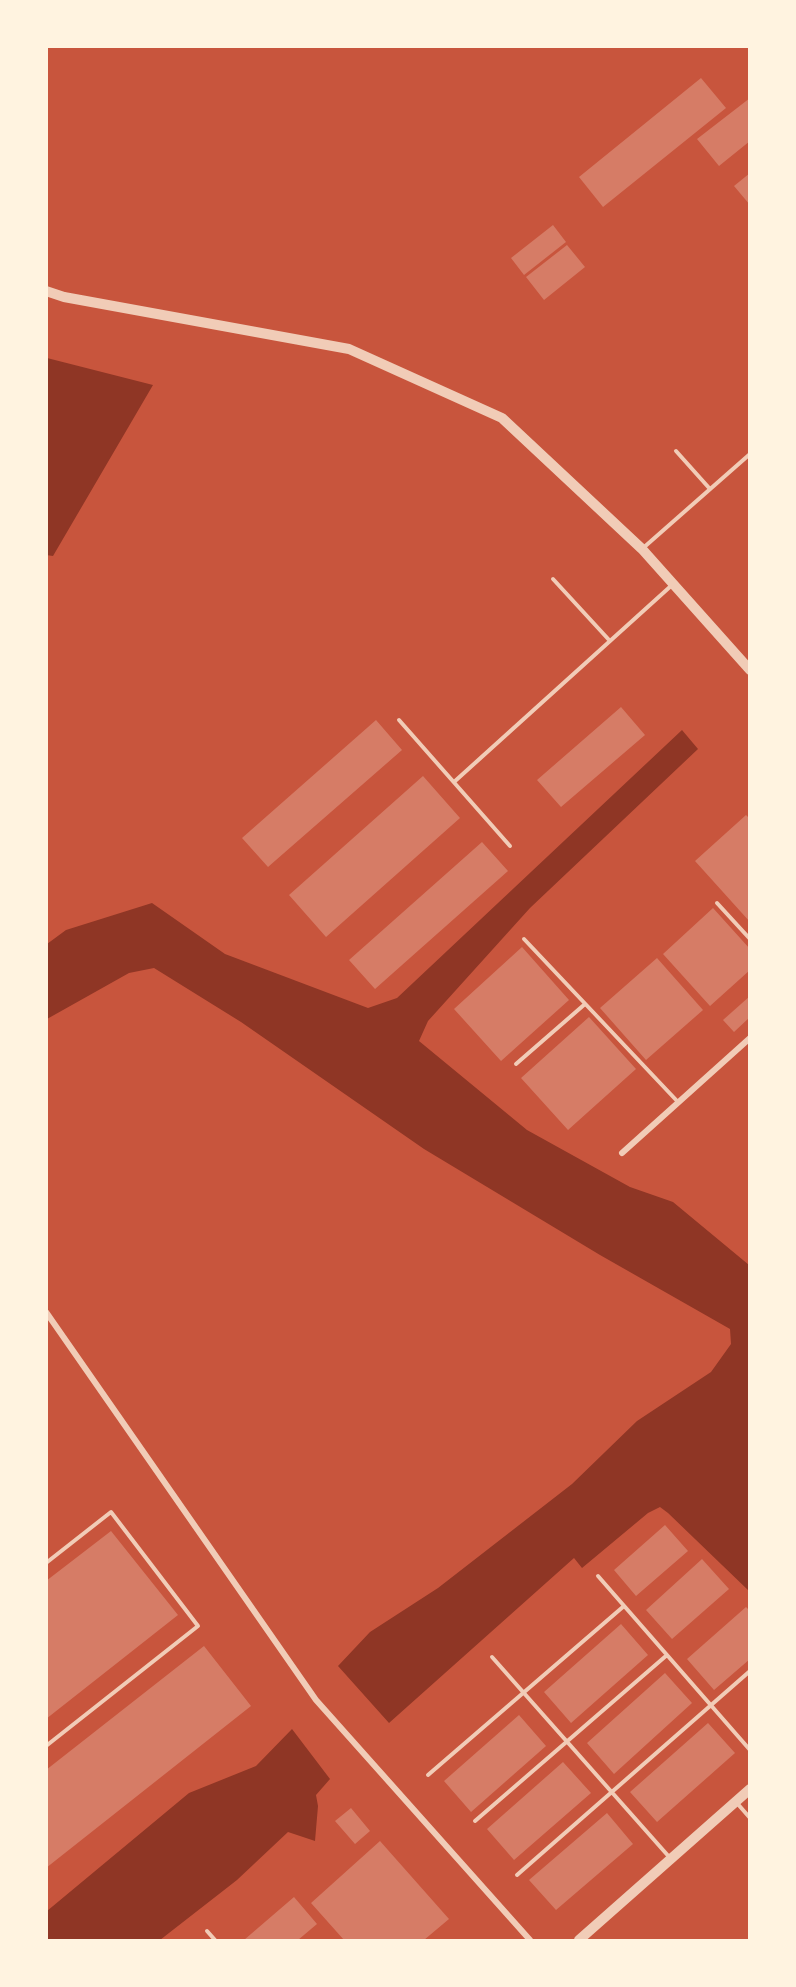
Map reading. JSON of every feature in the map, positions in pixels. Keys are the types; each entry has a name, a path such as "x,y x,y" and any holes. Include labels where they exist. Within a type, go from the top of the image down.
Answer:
{"street":[{"path":"46,291 64,297 349,349 502,418 642,549 750,670"},
{"path":"622,1153 750,1038"},
{"path":"46,1312 316,1700 530,1941"},
{"path":"579,1941 750,1789"}],"lane":[{"path":"676,451 710,489"},
{"path":"642,549 750,454"},
{"path":"553,579 610,641"},
{"path":"453,782 673,584"},
{"path":"399,720 510,846"},
{"path":"717,903 750,939"},
{"path":"524,939 678,1102"},
{"path":"516,1064 585,1004"},
{"path":"46,1563 111,1512 198,1626 46,1746"},
{"path":"598,1576 750,1750"},
{"path":"428,1775 624,1606"},
{"path":"475,1821 667,1655"},
{"path":"492,1658 671,1859"},
{"path":"517,1875 750,1671"},
{"path":"735,1802 750,1818"},
{"path":"207,1931 215,1941"}],"shaded area":[{"path":"47,358 153,385 53,556 46,555"},
{"path":"682,730 698,749 530,908 428,1021 419,1041 527,1130 630,1187 673,1202 749,1265 749,1591 660,1507 648,1513 582,1568 574,1558 389,1723 338,1666 370,1632 438,1588 572,1484 637,1421 711,1372 731,1344 730,1329 600,1255 424,1149 241,1022 154,968 129,973 47,1019 47,944 66,930 152,903 225,954 368,1008 397,998"},
{"path":"292,1729 330,1779 316,1795 318,1806 315,1841 288,1832 237,1880 160,1940 47,1940 47,1911 189,1793 256,1766"}],"building":[{"path":"701,78 726,108 603,207 579,177"},
{"path":"750,98 750,141 719,166 697,139"},
{"path":"750,173 750,205 734,186"},
{"path":"553,225 566,242 524,275 511,258"},
{"path":"567,245 585,267 544,300 526,277"},
{"path":"621,707 645,735 561,807 537,780"},
{"path":"376,720 402,750 268,867 242,838"},
{"path":"423,776 460,818 326,937 289,895"},
{"path":"746,815 750,819 750,922 695,861"},
{"path":"482,842 508,871 375,989 349,960"},
{"path":"713,908 750,949 750,970 710,1006 663,954"},
{"path":"522,947 569,1000 501,1061 454,1009"},
{"path":"657,958 703,1010 646,1060 600,1008"},
{"path":"750,996 750,1017 734,1032 723,1020"},
{"path":"589,1017 636,1069 568,1130 521,1078"},
{"path":"665,1525 688,1551 636,1596 614,1570"},
{"path":"111,1531 178,1615 46,1719 46,1581"},
{"path":"702,1559 729,1589 672,1639 646,1610"},
{"path":"746,1607 750,1611 750,1659 714,1690 687,1659"},
{"path":"621,1624 648,1655 571,1723 544,1692"},
{"path":"204,1646 251,1706 46,1868 46,1770"},
{"path":"665,1673 692,1703 614,1774 587,1743"},
{"path":"519,1715 546,1746 471,1812 444,1781"},
{"path":"708,1723 735,1753 657,1822 630,1792"},
{"path":"563,1762 591,1793 514,1860 487,1829"},
{"path":"351,1808 370,1831 355,1844 335,1821"},
{"path":"607,1813 633,1844 556,1910 529,1880"},
{"path":"380,1841 449,1919 424,1940 344,1940 311,1903"},
{"path":"294,1897 317,1924 298,1940 244,1940"}]}
